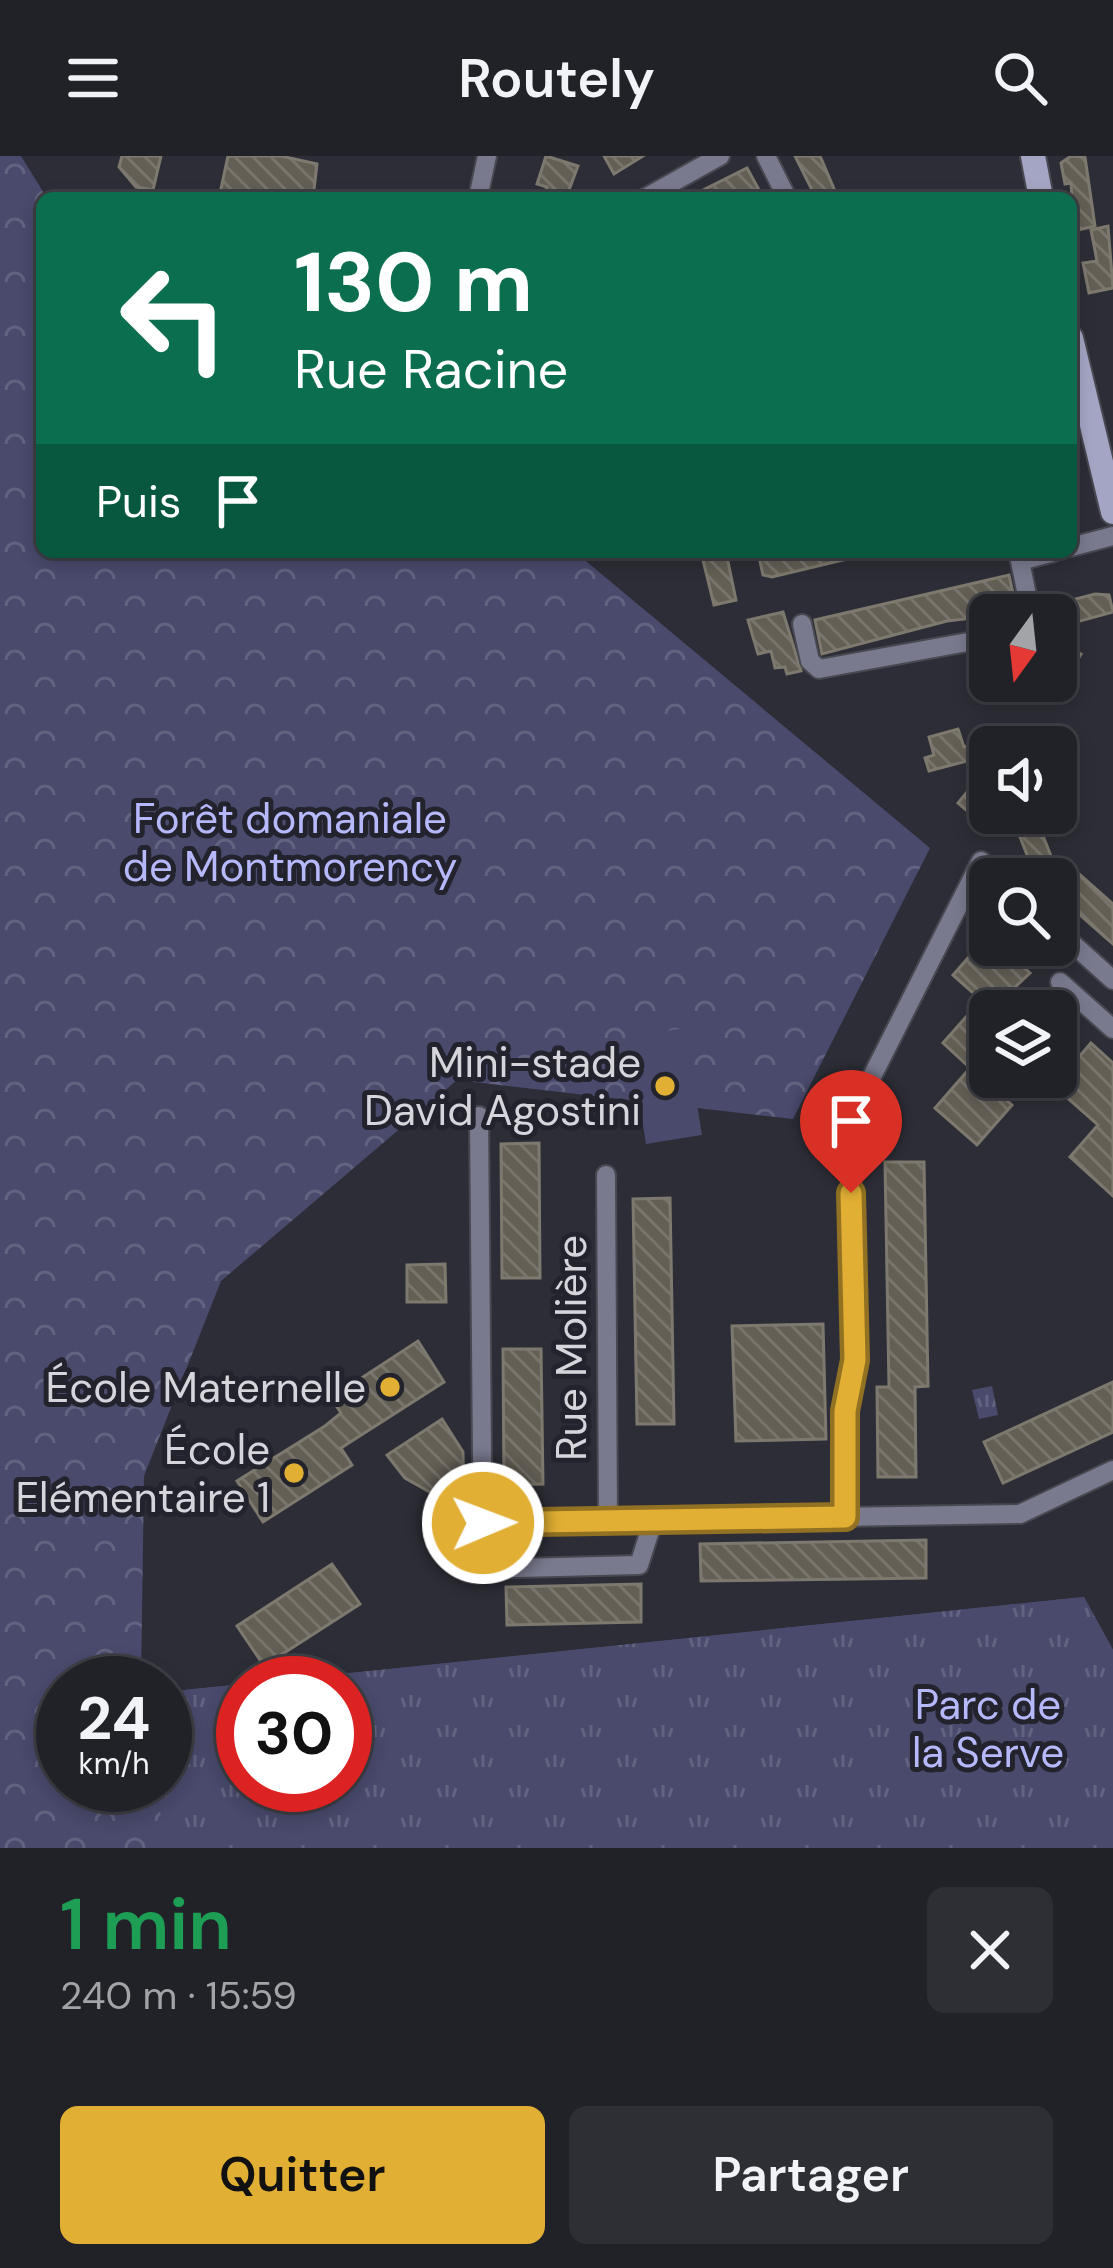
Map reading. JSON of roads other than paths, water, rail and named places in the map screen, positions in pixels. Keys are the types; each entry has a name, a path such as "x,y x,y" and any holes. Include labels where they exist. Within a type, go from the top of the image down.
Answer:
{"main road":[{"path":"1033,156 1041,192"},
{"path":"1077,356 1103,435 1113,512"}],"street":[{"path":"479,192 487,156"},
{"path":"656,192 720,156"},
{"path":"766,156 784,192"},
{"path":"1077,545 1113,536"},
{"path":"1027,594 1020,561 1031,558"},
{"path":"802,624 810,661 819,669 969,642"},
{"path":"845,1517 845,1411 855,1360 850,1120 969,883"},
{"path":"1077,948 1113,980"},
{"path":"1060,982 1113,1029"},
{"path":"479,1116 483,1569 639,1565 653,1521"},
{"name":"Rue Molière","path":"605,1174 608,1521"},
{"path":"483,1523 1020,1514 1113,1470"}],"place":[{"name":"Mini-stade David Agostini","path":"665,1086"},
{"name":"École Maternelle","path":"390,1387"},
{"name":"École Elémentaire 1","path":"294,1473"}],"park label":[{"name":"Forêt domaniale de Montmorency","path":"290,842"},
{"name":"Parc de la Serve","path":"988,1728"}]}
